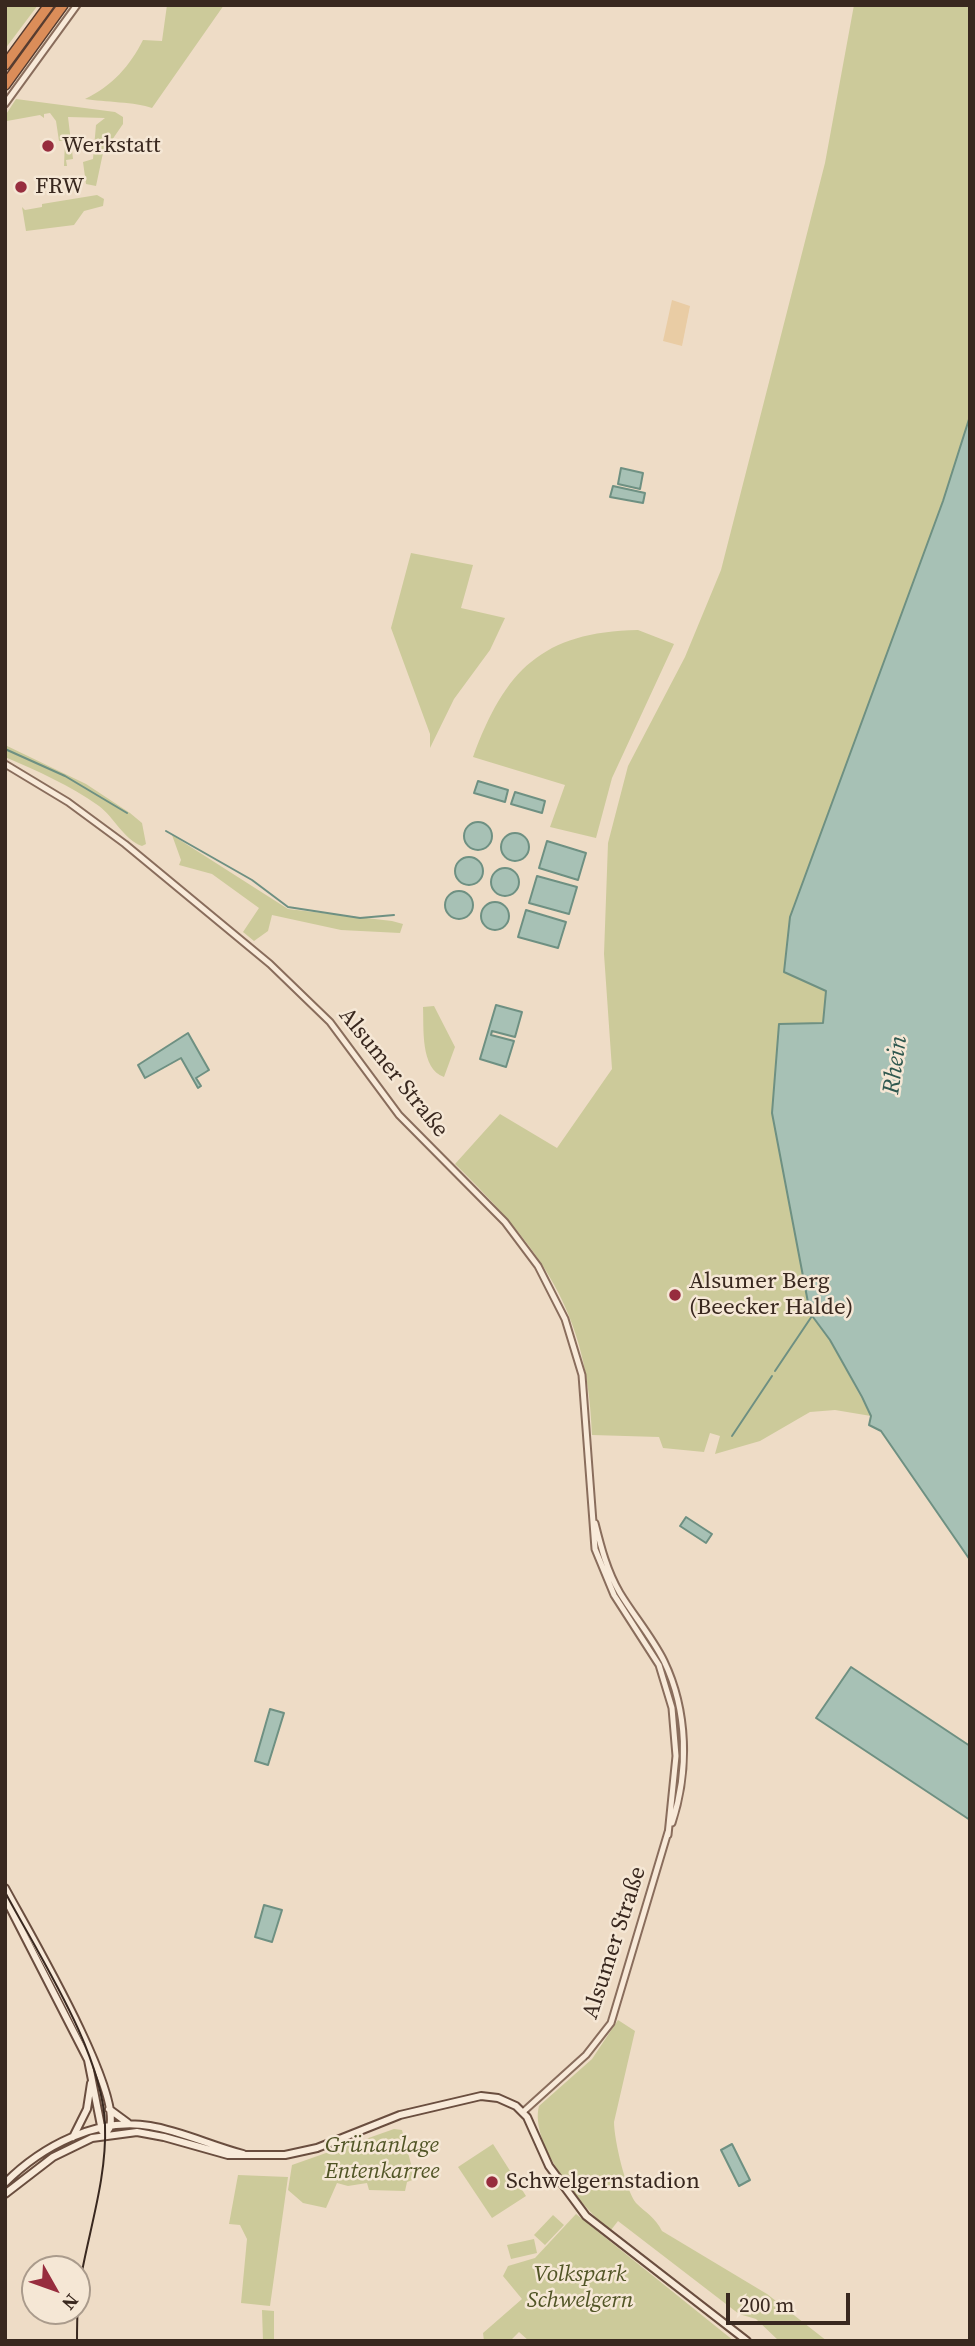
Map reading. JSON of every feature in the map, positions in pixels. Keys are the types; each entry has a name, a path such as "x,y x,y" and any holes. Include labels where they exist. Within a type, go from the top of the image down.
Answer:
{"highway":[{"path":"5,65 48,5"},
{"path":"5,85 63,5"}],"main road":[{"path":"5,1888 85,2045 109,2108 110,2126 104,2136"},
{"path":"5,1898 57,1991"},
{"path":"85,2045 100,2128 104,2136"},
{"path":"73,2137 87,2109 91,2074"},
{"path":"5,2194 53,2157 76,2144 104,2136 152,2134 228,2155 299,2153 400,2115 481,2096 508,2101 523,2112 549,2166 586,2216 747,2341"},
{"path":"109,2108 118,2118 134,2125"},
{"path":"5,2183 33,2159 73,2137 110,2126 150,2126 255,2156"}],"street":[{"path":"5,104 77,5"},
{"name":"Alsumer Straße","path":"5,764 68,802 125,844 270,964 330,1022 399,1115 518,1238 554,1294 577,1354 586,1406 591,1509 602,1561 614,1595 659,1665 673,1708 676,1756 668,1835"},
{"name":"Alsumer Straße","path":"523,2112 586,2055 611,2023 683,1780 679,1707 663,1659 602,1561"}],"green space":[{"path":"5,5 38,5 5,49"},
{"path":"167,5 224,5 152,108 85,99 104,88 119,74 143,40 162,41"},
{"path":"854,5 970,5 970,422 946,498 790,917 826,991 823,1024 779,1025 810,1313 830,1340 871,1416 835,1410 810,1412 760,1441 715,1454 720,1436 710,1433 704,1452 663,1448 659,1437 592,1435 581,1352 569,1316 554,1284 512,1224 455,1164 500,1114 557,1148 612,1069 604,954 608,843 628,766 685,657 721,570 825,163"},
{"path":"16,99 115,112 123,117 123,124 103,153 96,186 86,184 83,162 93,159 96,125 105,118 68,117 73,159 66,160 67,166 64,166 65,141 59,141 56,121 50,113 44,114 44,118 40,115 7,121 5,125 5,116"},
{"path":"97,195 104,199 103,206 84,211 74,225 26,231 22,207 25,210 42,207 42,204"},
{"path":"411,553 473,565 461,608 505,618 490,650 454,699 430,748 430,734 391,628"},
{"path":"638,630 674,644 612,778 596,838 550,827 565,785 473,757 485,727 514,679 531,662 552,648 576,638 605,632"},
{"path":"5,745 86,784 130,813 142,823 146,844 142,846 130,839 88,798 5,757"},
{"path":"172,835 288,909 392,921 403,924 400,933 341,930 272,915 268,931 254,941 243,932 259,908 212,874 179,865 181,860"},
{"path":"434,1006 455,1047 444,1077 436,1073 431,1066 425,1046 423,1007"},
{"path":"618,2020 635,2031 614,2122 621,2164 632,2197 662,2231 767,2294 827,2341 779,2341 756,2319 739,2314 618,2221 611,2230 586,2207 560,2174 542,2138 538,2121 539,2106 592,2059"},
{"name":"Grünanlage Entenkarree","path":"394,2129 402,2130 415,2179 407,2182 405,2191 369,2190 367,2183 348,2186 337,2183 326,2208 303,2203 288,2190 292,2165"},
{"path":"493,2144 526,2196 492,2218 458,2167"},
{"path":"238,2175 288,2177 270,2306 241,2303 247,2239 240,2225 229,2224"},
{"name":"Volkspark Schwelgern","path":"576,2214 734,2341 529,2341 519,2332 510,2341 484,2341 483,2333 522,2299 503,2276 508,2266 535,2258"},
{"path":"553,2215 564,2225 545,2245 534,2235"},
{"path":"534,2239 537,2253 511,2259 507,2245"},
{"path":"262,2310 274,2311 274,2341 263,2341"}],"sand":[{"path":"672,300 690,306 682,346 663,341"}],"water":[{"name":"Rhein","path":"970,416 970,1560 881,1431 869,1425 871,1416 862,1397 830,1340 810,1313 772,1113 779,1024 823,1023 826,991 784,972 790,917 943,501"},
{"path":"621,468 643,473 640,489 618,484"},
{"path":"613,486 645,493 643,503 610,497"},
{"path":"478,781 508,790 505,802 474,793"},
{"path":"515,792 545,801 542,813 511,804"},
{"path":"478,822 488,826 492,836 488,846 478,850 468,846 464,836 468,826"},
{"path":"515,833 525,837 529,847 525,857 515,861 505,857 501,847 505,837"},
{"path":"547,841 586,853 578,880 539,868"},
{"path":"469,857 479,861 483,871 479,881 469,885 459,881 455,871 459,861"},
{"path":"505,868 515,872 519,882 515,892 505,896 495,892 491,882 495,872"},
{"path":"537,876 577,887 569,914 529,903"},
{"path":"459,891 469,895 473,905 469,915 459,919 449,915 445,905 449,895"},
{"path":"495,902 505,906 509,916 505,926 495,930 485,926 481,916 485,906"},
{"path":"526,910 566,922 558,948 518,937"},
{"path":"496,1005 522,1012 515,1037 492,1031 491,1035 514,1041 506,1067 480,1059"},
{"path":"188,1033 209,1070 196,1078 201,1086 198,1088 181,1058 145,1078 138,1065"},
{"path":"686,1517 712,1534 706,1543 680,1526"},
{"path":"851,1667 970,1746 970,1820 816,1718"},
{"path":"270,1709 284,1713 268,1765 255,1761"},
{"path":"264,1905 282,1910 272,1942 255,1937"},
{"path":"732,2144 750,2180 739,2186 721,2150"}],"waterway":[{"path":"5,749 65,776 127,813"},
{"path":"166,831 252,880 288,907 360,918 394,915"},
{"path":"775,1371 812,1316"},
{"path":"732,1436 772,1376"}],"tram line":[{"path":"5,1892 67,2006 93,2067 102,2097 105,2125 103,2165 80,2282 77,2341"}],"place":[{"name":"Werkstatt","path":"48,146"},
{"name":"FRW","path":"21,187"},
{"name":"Alsumer Berg (Beecker Halde)","path":"675,1295"},
{"name":"Schwelgernstadion","path":"492,2182"}]}
